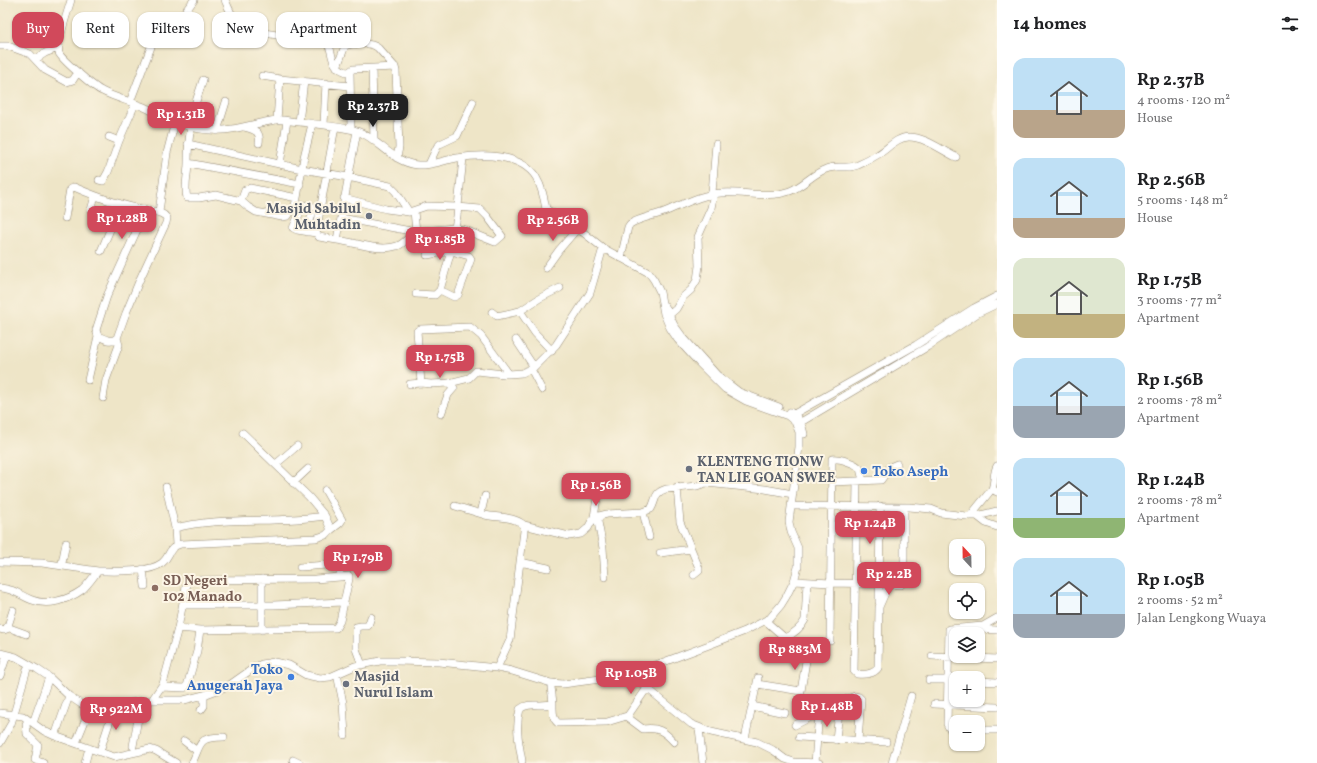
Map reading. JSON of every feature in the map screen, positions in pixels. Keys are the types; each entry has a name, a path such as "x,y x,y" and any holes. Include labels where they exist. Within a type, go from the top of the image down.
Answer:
{"street":[{"path":"64,26 71,0"},
{"path":"185,12 194,0"},
{"path":"224,0 234,19 243,28 326,42 337,67 350,73"},
{"path":"337,67 345,46 369,44 376,45 395,67 399,147 397,158"},
{"path":"0,46 14,48 30,54 45,70 67,82 73,80 78,72"},
{"path":"36,59 45,53 58,48 59,55 63,60 88,82 101,91 189,127 222,131 277,120 299,122 354,130 374,140 397,158 419,165 479,156 503,158 518,163 527,168 541,186 546,209 603,248 649,273 657,285 666,321 678,340 690,349 717,375 739,392 794,414 801,422 804,447 795,506 794,524 803,556 802,569 784,606 768,624 740,637 633,675 612,681 572,687 551,687 495,671 441,666 380,665 371,663"},
{"path":"99,180 103,180 108,172 151,48"},
{"path":"336,240 348,177 354,130 350,71 353,69 395,67"},
{"path":"372,69 374,140"},
{"path":"262,76 350,86"},
{"path":"277,120 280,79"},
{"path":"203,80 189,127 186,185 187,198 199,198 216,195 242,201 256,212 286,217 290,214 296,201 304,156 312,124"},
{"path":"299,122 304,81"},
{"path":"324,125 326,84"},
{"path":"217,131 226,102"},
{"path":"429,164 437,147 456,136 473,102"},
{"path":"280,164 287,121"},
{"path":"159,212 167,153 175,122"},
{"path":"244,127 258,133 260,136 260,143"},
{"path":"316,233 335,127"},
{"path":"109,137 119,141"},
{"path":"621,258 630,224 713,193 733,192 757,195 782,194 802,186 818,173 826,169 835,166 857,166 905,138 914,138 926,142 956,157"},
{"path":"188,144 302,170 348,177 393,188 412,211 416,232"},
{"path":"669,315 676,309 683,297 691,290 697,280 699,266 698,237 711,208 716,144"},
{"path":"416,294 435,295 440,290 451,251 458,207 463,158"},
{"path":"188,162 300,184"},
{"path":"64,218 71,187 121,204 159,212 167,218 126,312 117,338 119,345 106,380 102,398"},
{"path":"242,201 245,190 250,188 296,201 303,205 320,208"},
{"path":"90,210 95,196"},
{"path":"341,218 416,232 455,228 465,230 495,242 502,236 483,211 458,207 427,206 412,211 386,209 344,198"},
{"path":"101,250 121,204"},
{"path":"88,380 98,336 96,330 108,296 146,210"},
{"path":"301,210 294,228 297,230 316,233 319,237 378,248 401,249 409,236 416,232"},
{"path":"306,232 312,214"},
{"path":"546,268 577,229"},
{"path":"410,384 449,383 469,378 476,371 509,374 522,373 533,368 552,350 590,293 603,248"},
{"path":"427,255 451,251 469,256 471,260 458,295 454,297 440,290"},
{"path":"492,312 498,316 520,311 540,298 560,288"},
{"path":"801,422 927,347 997,296"},
{"path":"0,652 22,660 49,677 80,704 101,707 152,700 184,700 204,695 228,686 255,667 274,662 289,665 306,675 325,678 351,668 380,661 439,662 497,668 551,683 563,684 633,675 745,631 763,622 770,618 781,605 796,581 799,557 798,548 791,532 789,522 800,447 799,432 794,422 788,416 746,401 725,389 690,349 674,325 661,301"},
{"path":"794,414 976,310 997,304"},
{"path":"520,311 535,333 552,350"},
{"path":"421,383 417,332 420,329 470,327 481,336 509,374"},
{"path":"98,336 110,341 114,341 117,338"},
{"path":"516,340 533,368 542,390"},
{"path":"442,414 447,398 454,388 449,383"},
{"path":"243,433 309,497 325,516 331,530"},
{"path":"276,464 297,446"},
{"path":"830,641 833,458 840,459 857,466 860,470 857,506 855,584 854,671 857,674 876,671 878,668 880,506"},
{"path":"832,482 859,479 881,480 890,467 897,464"},
{"path":"974,516 994,490 995,470 997,466"},
{"path":"293,483 308,469"},
{"path":"605,577 603,548 598,522 599,516 643,512 651,509 655,498 662,491 706,484 793,494"},
{"path":"166,487 175,528 176,545"},
{"path":"677,488 680,522 699,568 699,571 694,576"},
{"path":"0,562 42,563 98,571 128,572 162,564 171,549 176,545 316,538 326,534 342,520 325,490"},
{"path":"455,506 481,514 512,518 524,525 569,536 582,534 588,528 594,517 598,492"},
{"path":"481,514 485,496"},
{"path":"795,506 904,507 931,509 959,516 974,516 997,511"},
{"path":"796,581 901,585 903,583 904,507"},
{"path":"643,512 649,537"},
{"path":"175,528 208,522 276,520 325,516"},
{"path":"974,516 997,527"},
{"path":"497,668 510,640 524,525"},
{"path":"64,566 62,563 66,543"},
{"path":"660,553 691,550"},
{"path":"520,562 548,568"},
{"path":"300,567 340,564 340,577"},
{"path":"143,569 145,586"},
{"path":"0,588 15,591 38,602 56,601 71,596 82,589 98,571"},
{"path":"152,700 161,687 178,628 186,587 190,580 315,580 348,576 349,580 339,625 336,628 200,630 178,628"},
{"path":"262,579 262,630"},
{"path":"785,638 802,625 805,620 807,582"},
{"path":"879,607 889,584"},
{"path":"183,605 261,605 344,602"},
{"path":"14,610 4,628 26,634"},
{"path":"362,665 356,649 356,628 368,626 371,618"},
{"path":"972,627 983,626 997,618"},
{"path":"768,624 785,638 794,654 819,657"},
{"path":"949,629 948,656 950,671"},
{"path":"161,687 184,688 187,686 197,651 200,630"},
{"path":"985,630 997,630"},
{"path":"745,739 757,681 801,691 807,655"},
{"path":"932,656 997,659"},
{"path":"0,676 6,658"},
{"path":"0,743 11,724 27,669"},
{"path":"337,674 343,704 345,735"},
{"path":"633,675 670,706 680,717 698,728 757,742 794,762 819,763"},
{"path":"42,763 35,760 38,745 28,737 26,724 31,721 49,677"},
{"path":"929,680 949,680"},
{"path":"985,682 997,682"},
{"path":"551,687 553,716 555,721 558,723 607,722 627,716 647,688"},
{"path":"201,710 204,706 204,695"},
{"path":"55,736 70,696"},
{"path":"795,725 840,701 855,696 859,697 861,699 858,741"},
{"path":"892,763 911,696"},
{"path":"949,699 947,724 949,728"},
{"path":"836,740 840,701"},
{"path":"133,746 141,702"},
{"path":"522,761 518,738 517,719 520,709 528,705 552,704"},
{"path":"934,704 997,707"},
{"path":"100,751 115,705"},
{"path":"76,743 91,706"},
{"path":"752,706 785,713"},
{"path":"0,713 23,716 44,731 55,736 114,756 150,750 156,751 176,763"},
{"path":"815,763 818,713"},
{"path":"627,716 642,729 649,728 661,730 674,742"},
{"path":"698,728 703,763"},
{"path":"985,730 997,730"},
{"path":"192,763 206,738 224,737"},
{"path":"798,738 886,742"},
{"path":"184,742 197,752"},
{"path":"86,763 89,748"},
{"path":"778,763 781,755"}],"place":[{"name":"Masjid Sabilul Muhtadin","path":"369,216"},
{"name":"KLENTENG TIONW TAN LIE GOAN SWEE","path":"689,469"},
{"name":"Toko Aseph","path":"864,471"},
{"name":"SD Negeri 102 Manado","path":"155,588"},
{"name":"Toko Anugerah Jaya","path":"291,677"},
{"name":"Masjid Nurul Islam","path":"346,684"}]}
